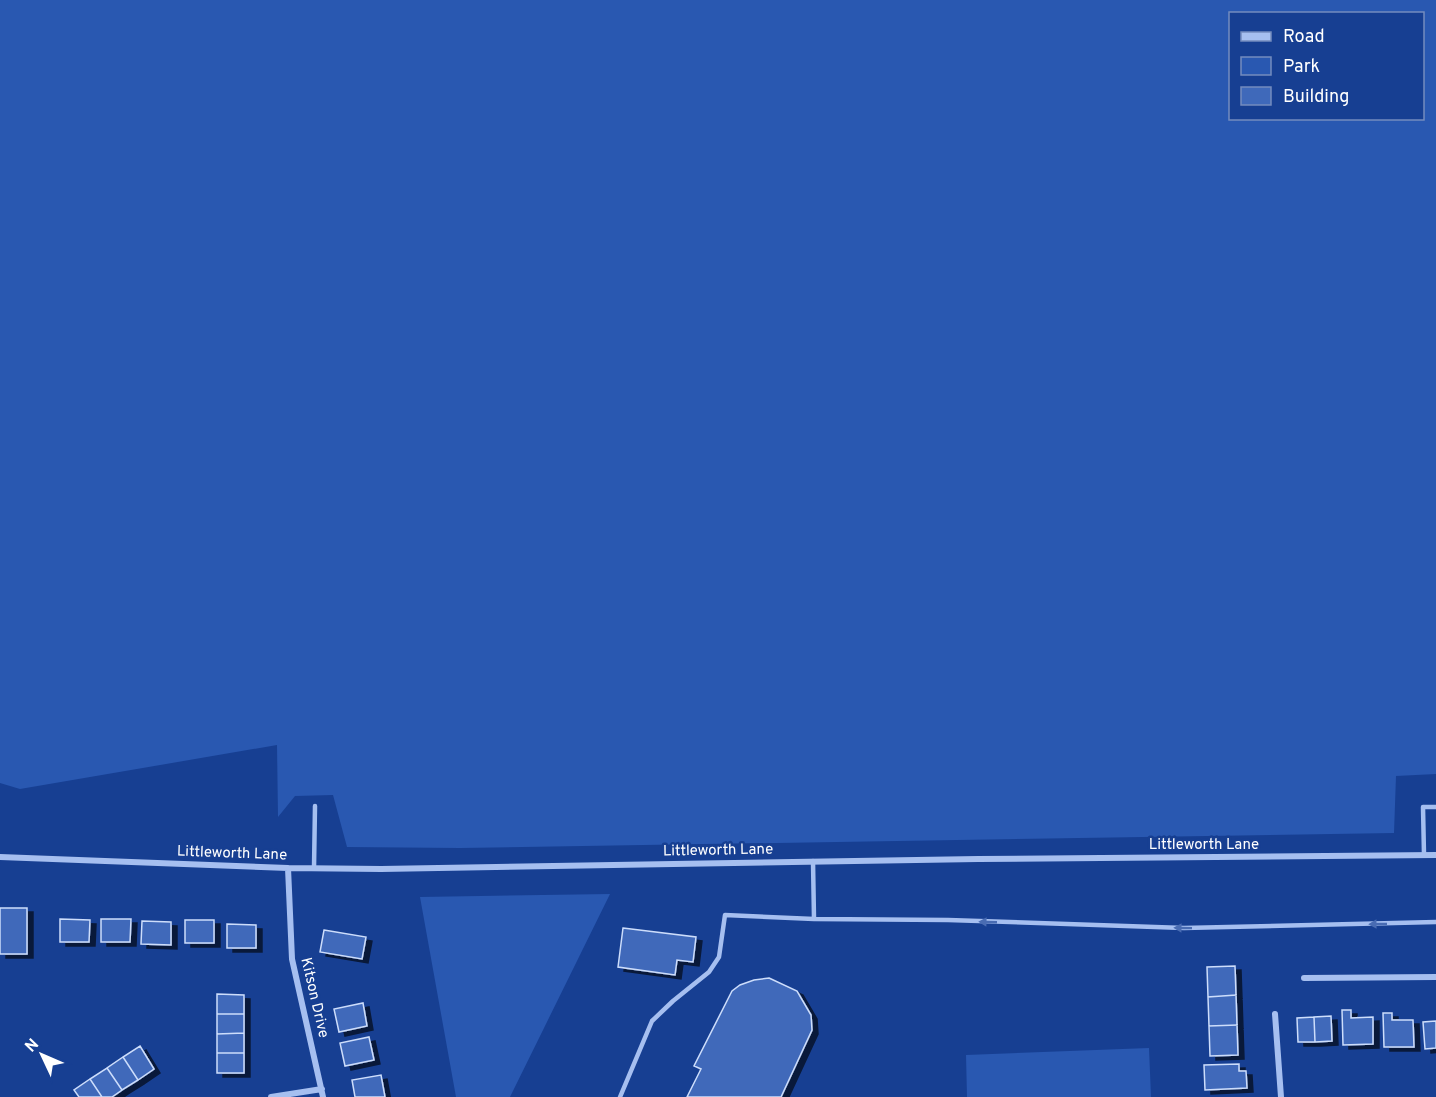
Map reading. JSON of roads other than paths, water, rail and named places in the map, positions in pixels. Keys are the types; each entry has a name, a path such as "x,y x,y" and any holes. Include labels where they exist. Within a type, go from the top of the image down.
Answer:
{"street":[{"name":"Littleworth Lane","path":"0,857 288,868 381,869 813,861 1436,855"},
{"name":"Kitson Drive","path":"288,868 292,959 324,1097"},
{"path":"1304,978 1436,977"},
{"path":"1275,1014 1281,1097"},
{"path":"271,1097 322,1089"}],"lane":[{"path":"314,868 315,806"},
{"path":"1424,855 1423,807 1436,807"},
{"path":"813,861 814,919"},
{"path":"620,1097 652,1021 709,972 719,957 725,915 1184,928 1436,922"}]}
